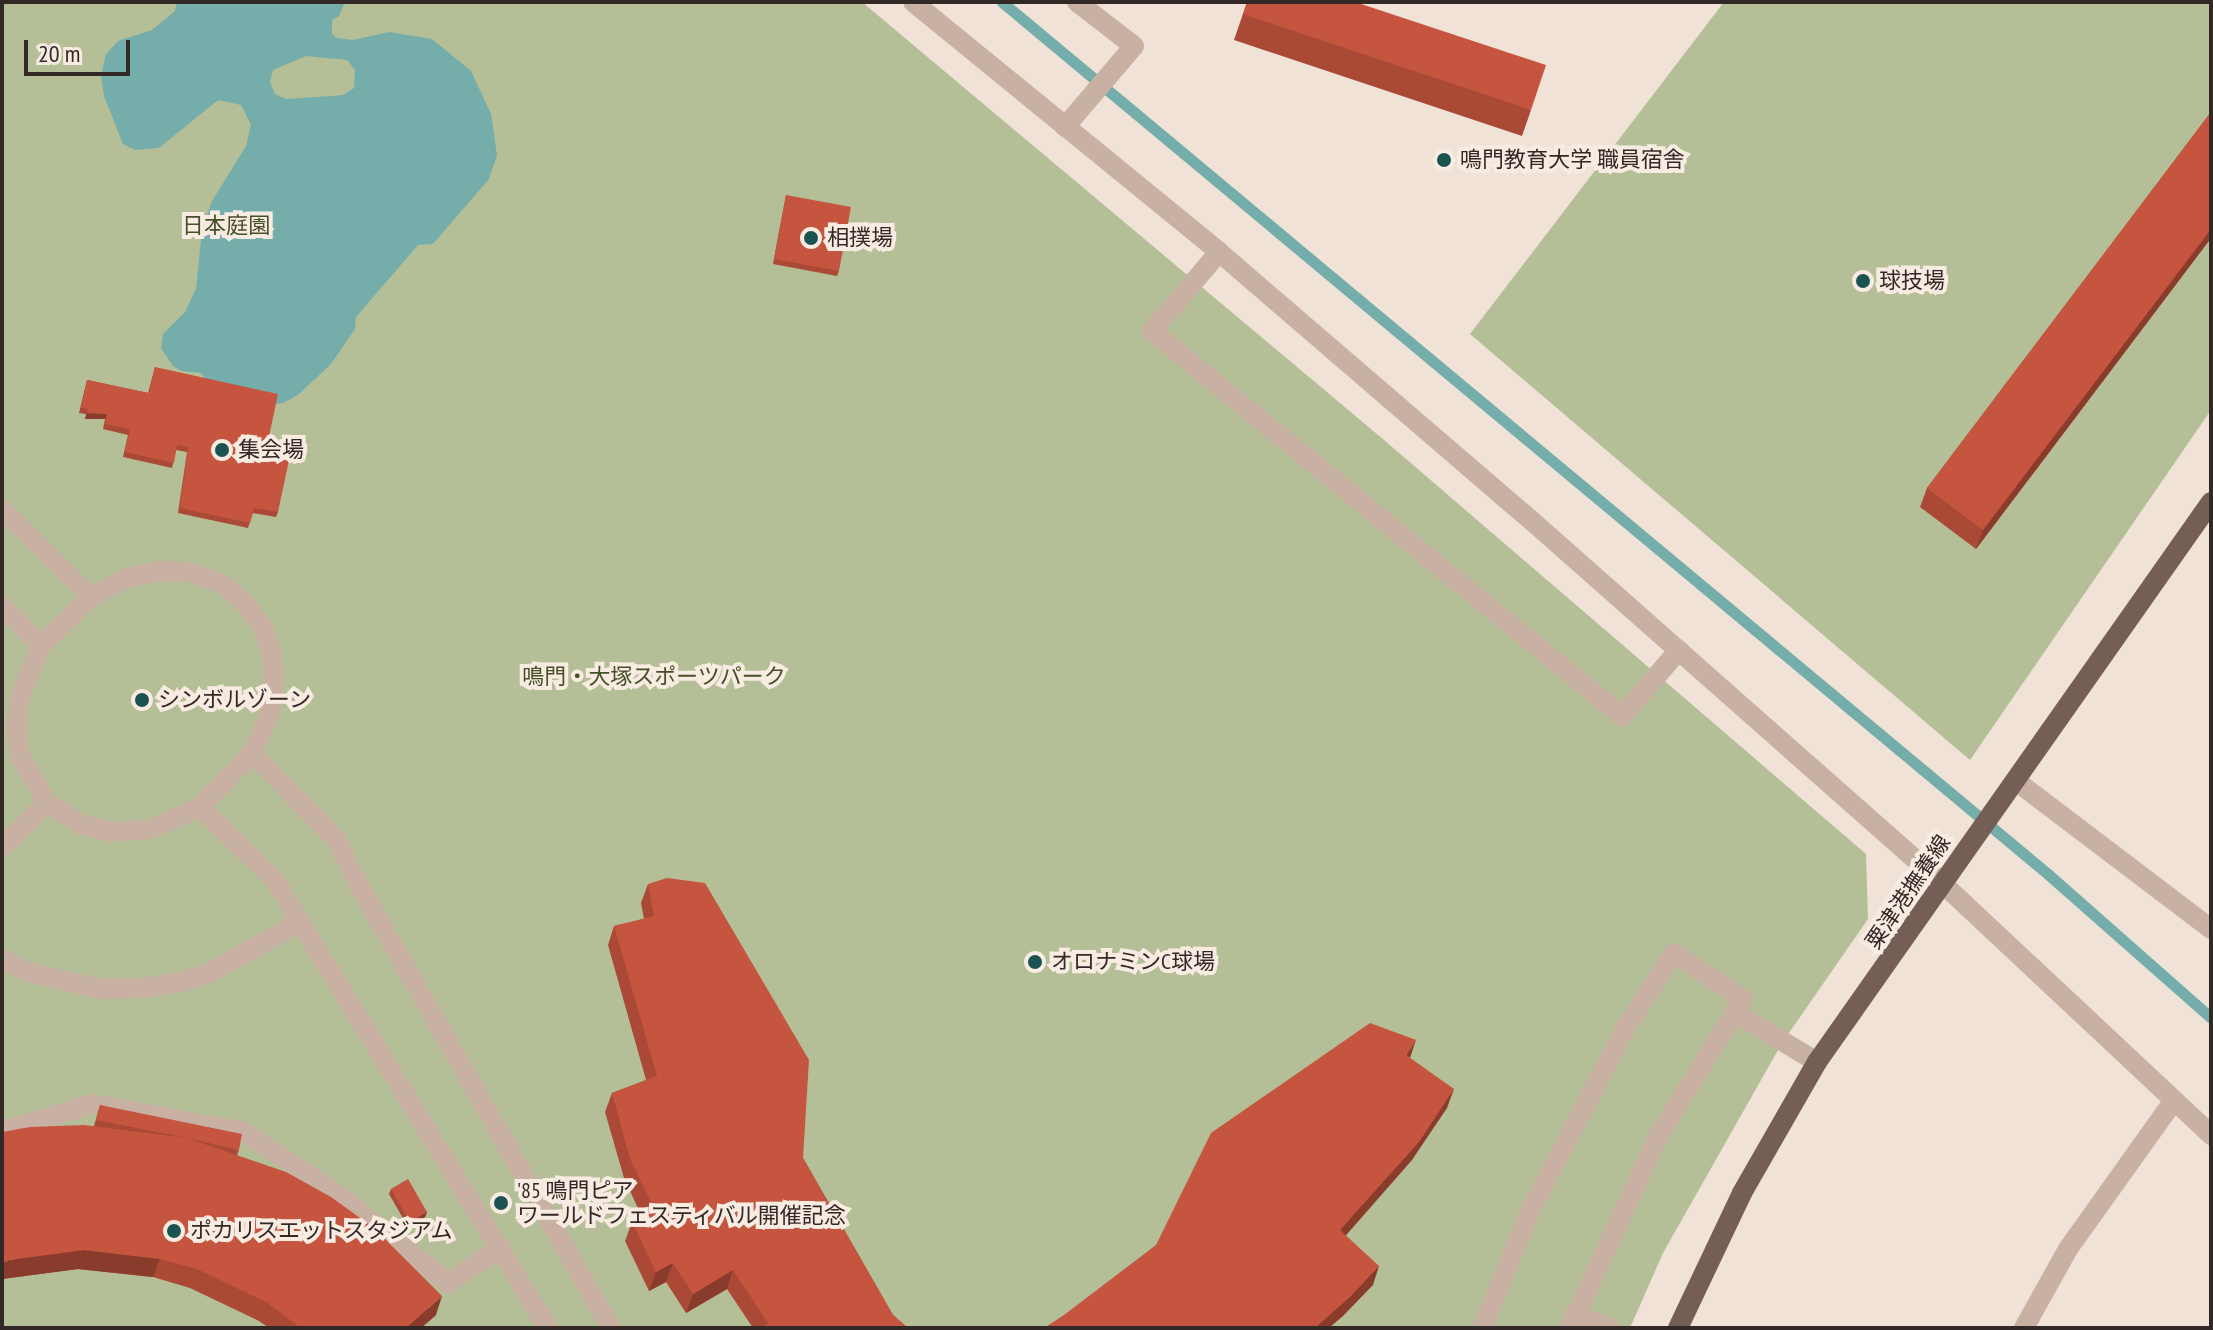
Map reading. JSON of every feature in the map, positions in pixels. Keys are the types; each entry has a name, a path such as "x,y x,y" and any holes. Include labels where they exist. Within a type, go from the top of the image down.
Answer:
{"main road":[{"name":"粟津港撫養線","path":"1678,1328 1742,1193 1817,1062 2211,502"}],"street":[{"path":"913,2 1219,252 1679,650 1942,883 2211,1135"},
{"path":"1065,127 1134,46 1077,2"},
{"path":"1219,252 1152,331 1622,716 1679,650"},
{"path":"2,509 91,597"},
{"path":"158,571 188,572 223,584 246,604 263,628 272,654 274,681 270,714 252,753 200,807 151,829 111,832 80,824 47,803 20,756 16,727 20,696 41,645 91,597 126,578 158,571"},
{"path":"2,606 41,645"},
{"path":"252,753 336,839 358,884 611,1328"},
{"path":"2012,786 2211,929"},
{"path":"2,847 47,803"},
{"path":"200,807 275,880 548,1328"},
{"path":"2,959 27,972 101,989 142,988 178,983 211,972 300,922"},
{"path":"1482,1328 1531,1209 1625,1029 1674,953 1743,999 1658,1136 1572,1322 1610,1328"},
{"path":"1734,1012 1817,1062"},
{"path":"2024,1328 2068,1249 2173,1102"},
{"path":"2,1131 93,1104 244,1132 337,1194 448,1283 500,1248"}],"green space":[{"name":"鳴門・大塚スポーツパーク","path":"2,2 862,2 1384,440 1866,854 1868,919 1782,1043 1663,1253 1630,1328 2,1328"},
{"name":"球技場","path":"1724,2 2211,2 2211,410 1970,760 1470,334"}],"water":[{"path":"177,2 345,2 339,16 332,20 332,34 337,38 353,40 389,32 432,39 471,71 491,114 497,155 489,179 433,244 418,245 356,317 355,329 331,364 298,395 283,403 268,405 212,387 201,373 181,371 173,366 161,348 163,334 185,312 196,289 202,230 212,201 246,146 251,125 241,105 218,100 159,148 135,150 123,144 104,96 101,75 106,54 118,41 152,30 175,11","holes":["306,56 347,60 355,70 354,88 343,95 286,99 275,94 270,82 273,70"]}],"building":[{"path":"1247,2 1355,2 1546,65 1531,110 1243,14"},
{"path":"2211,112 2211,229 1983,530 1927,488"},
{"name":"相撲場","path":"786,195 851,207 839,271 774,259"},
{"name":"集会場","path":"155,367 278,394 267,446 291,451 278,512 254,508 250,523 180,508 188,447 177,445 174,463 125,452 130,429 105,424 107,414 87,413 88,409 81,408 87,380 149,393"},
{"path":"667,878 705,883 809,1060 803,1158 893,1315 908,1328 762,1328 768,1323 733,1270 693,1294 673,1263 656,1272 632,1222 655,1210 630,1159 612,1093 657,1076 614,926 654,916 648,884"},
{"path":"1370,1023 1416,1040 1406,1055 1454,1089 1419,1142 1340,1230 1379,1266 1350,1297 1315,1328 1044,1328 1156,1245 1211,1133"},
{"path":"100,1105 242,1134 239,1150 96,1120"},
{"name":"ポカリスエットスタジアム","path":"84,1125 187,1138 286,1172 331,1197 374,1228 442,1296 406,1328 301,1328 266,1302 197,1269 160,1259 84,1250 2,1263 2,1132 30,1127"},
{"path":"408,1179 427,1212 410,1222 391,1189"}],"waterway":[{"path":"1002,2 2049,875 2211,1018"}],"place":[{"name":"鳴門教育大学 職員宿舎","path":"1444,160"},
{"name":"相撲場","path":"811,238"},
{"name":"球技場","path":"1863,281"},
{"name":"集会場","path":"222,450"},
{"name":"シンボルゾーン","path":"142,700"},
{"name":"オロナミンC球場","path":"1035,962"},
{"name":"'85 鳴門ピア ワールドフェスティバル開催記念","path":"501,1203"},
{"name":"ポカリスエットスタジアム","path":"174,1231"}],"park label":[{"name":"日本庭園","path":"226,226"}]}
